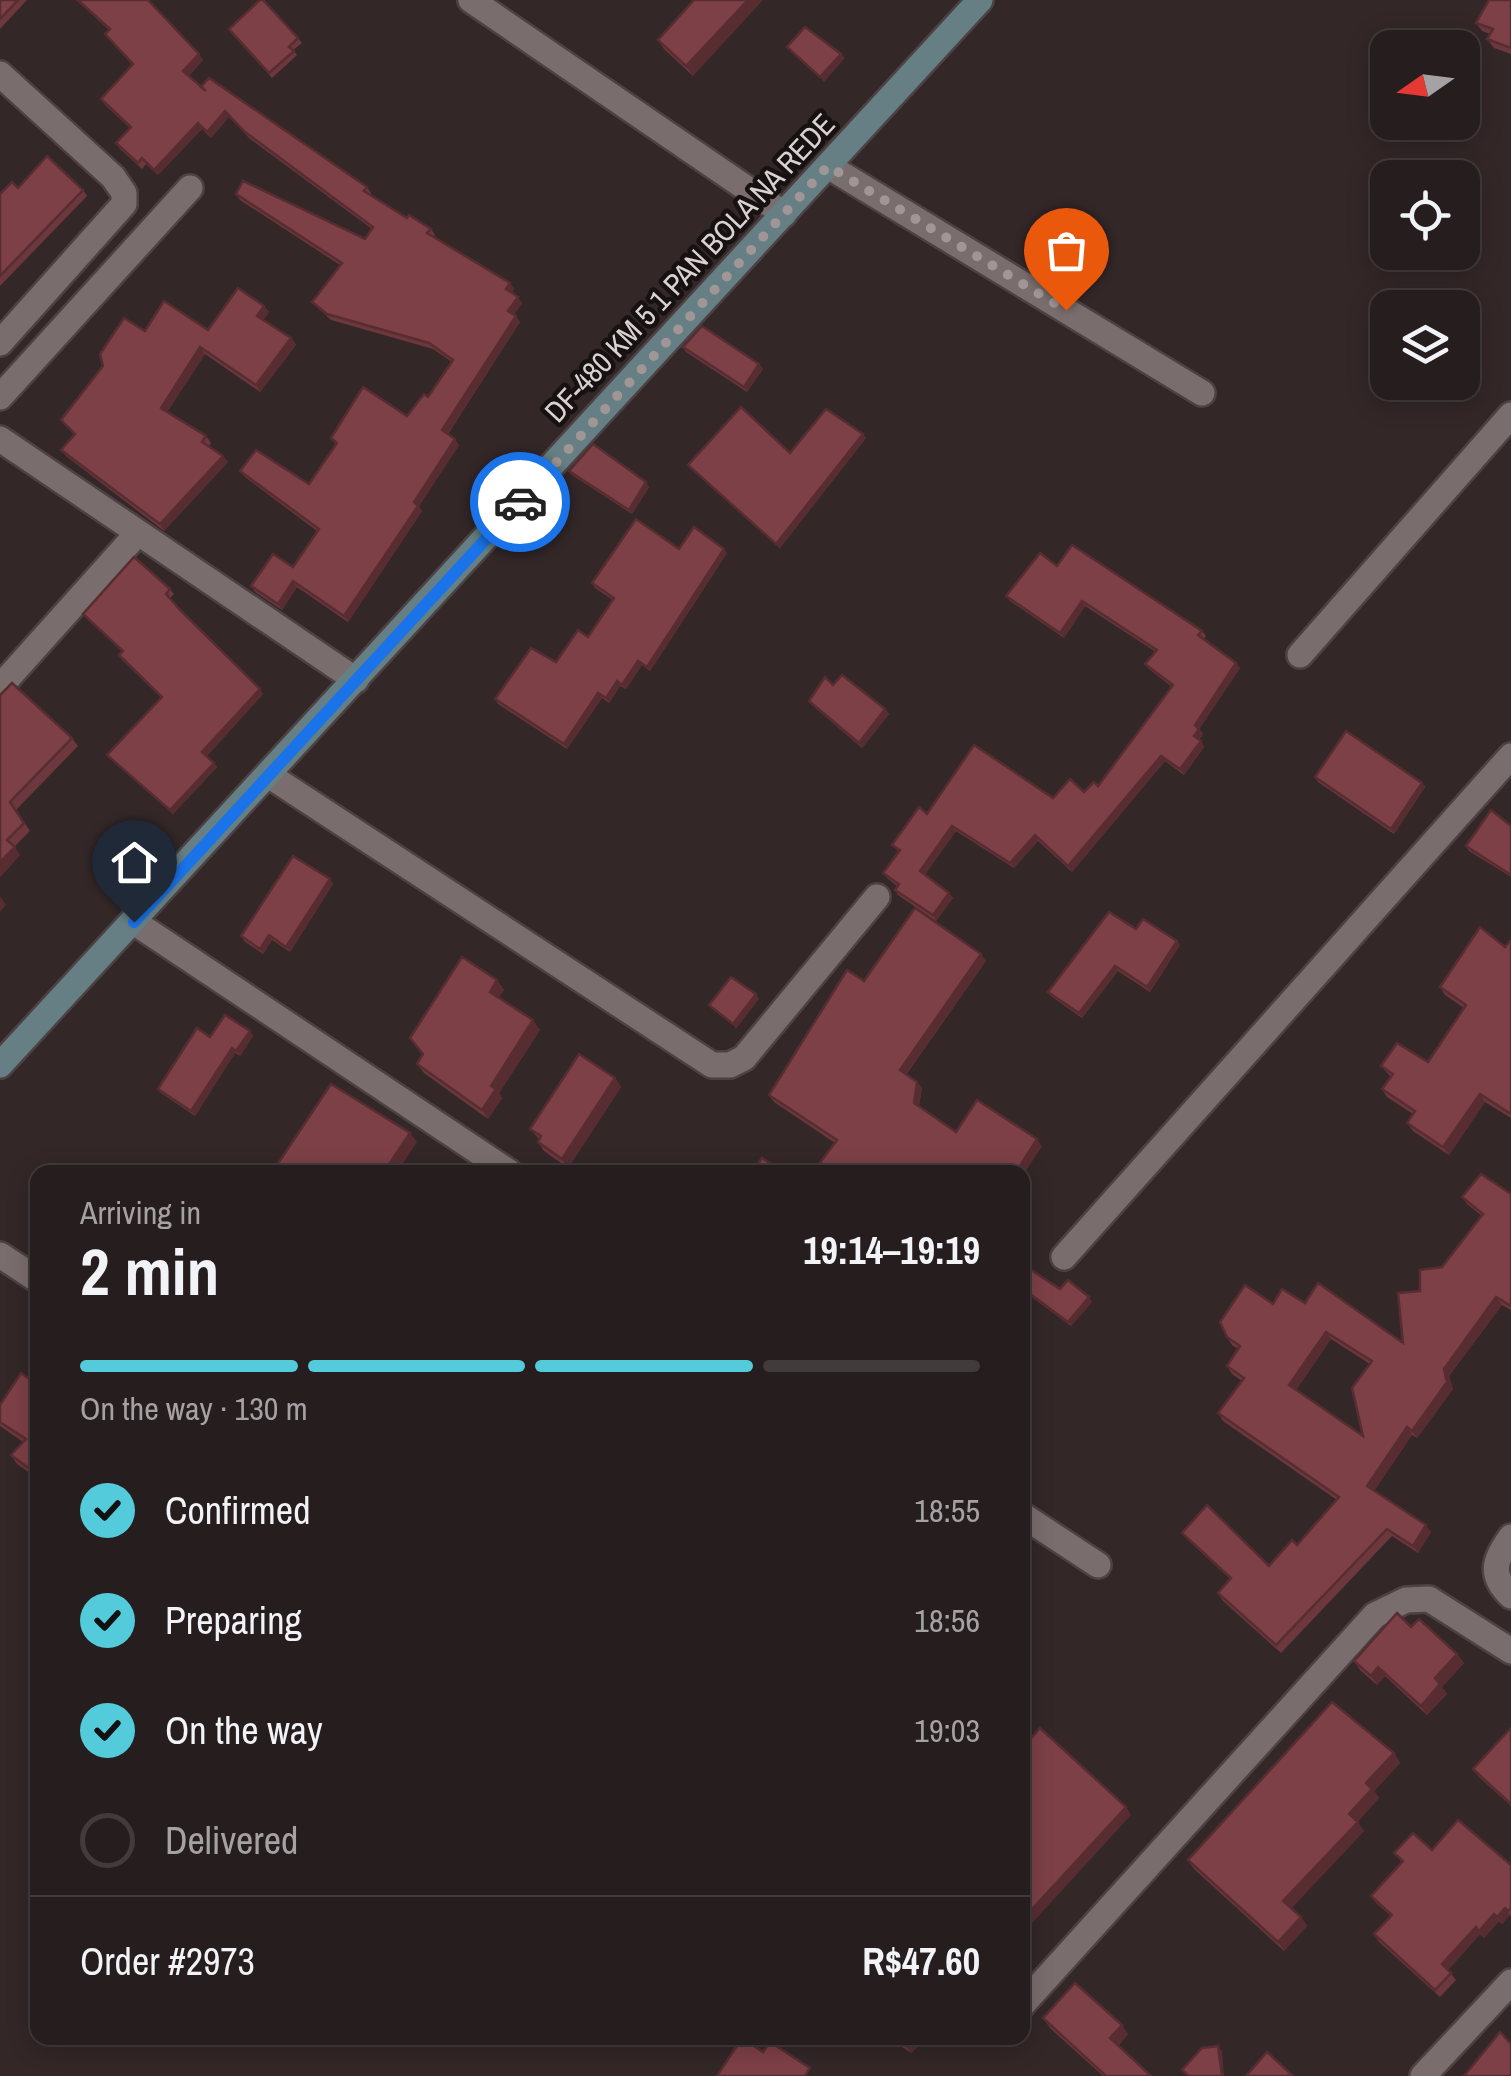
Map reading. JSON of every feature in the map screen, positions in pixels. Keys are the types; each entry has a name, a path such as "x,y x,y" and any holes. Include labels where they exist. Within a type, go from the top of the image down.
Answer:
{"street":[{"path":"472,0 784,214"},
{"name":"DF-480 KM 5 1 PAN BOLA NA REDE","path":"0,1065 980,0"},
{"path":"0,74 113,177 124,194 124,204 0,343"},
{"path":"828,166 1202,393"},
{"path":"0,397 190,188"},
{"path":"1300,655 1511,416"},
{"path":"0,439 136,535 356,680"},
{"path":"0,686 136,535"},
{"path":"1064,1257 1511,756"},
{"path":"270,776 712,1065 730,1065 744,1058 877,897"},
{"path":"134,922 498,1165"},
{"path":"0,1255 30,1275"},
{"path":"1030,1520 1098,1565"},
{"path":"1511,1537 1494,1566 1498,1583 1511,1596"},
{"path":"1030,1996 1374,1616 1406,1600 1429,1600 1511,1651"},
{"path":"1423,2076 1511,1982"}],"building":[{"path":"0,0 18,0 0,19"},
{"path":"78,0 148,0 199,54 183,71 201,87 209,78 367,187 364,191 407,218 409,215 431,229 427,233 510,283 506,289 518,297 508,311 516,316 442,430 455,439 414,502 418,506 344,616 293,581 278,604 251,586 273,554 293,567 319,529 240,471 256,450 309,484 337,443 331,438 363,387 407,416 424,394 428,397 453,360 429,343 327,314 312,302 342,263 236,194 243,181 365,239 373,227 245,132 225,111 207,132 198,123 154,170 142,158 138,163 116,143 131,127 101,99 133,64 105,34 110,29"},
{"path":"260,0 298,38 289,47 294,51 269,73 229,29"},
{"path":"694,0 748,0 686,66 658,40"},
{"path":"1489,0 1511,0 1511,48 1487,39 1493,29 1476,23"},
{"path":"805,27 841,54 820,77 787,47"},
{"path":"47,156 83,190 0,276 0,194 12,182 18,188"},
{"path":"238,288 264,306 257,316 291,338 256,385 200,347 161,408 206,436 202,442 223,456 160,524 61,450 75,434 61,420 103,366 100,354 124,318 145,331 164,301 208,330"},
{"path":"702,326 759,364 744,387 683,347"},
{"path":"741,407 790,453 826,409 863,434 776,544 688,465"},
{"path":"593,444 646,482 629,510 569,471"},
{"path":"636,519 679,549 694,527 724,549 647,667 638,661 622,685 617,681 606,698 598,693 564,744 495,699 531,648 556,662 578,630 588,637 614,598 592,583"},
{"path":"1072,545 1202,631 1198,635 1236,663 1195,725 1199,729 1194,736 1201,741 1180,769 1161,756 1068,866 1035,835 1010,863 952,826 920,871 949,893 933,915 895,890 899,884 883,873 900,850 892,845 919,807 927,814 974,745 1053,798 1070,779 1084,792 1094,782 1098,786 1173,685 1145,664 1157,650 1082,601 1060,633 1006,596 1040,553 1057,566"},
{"path":"134,557 170,589 166,594 181,611 260,689 202,752 214,763 170,810 107,755 162,697 119,655 123,651 83,614"},
{"path":"842,675 885,709 859,743 809,701 825,677 833,685"},
{"path":"12,683 72,738 10,802 24,823 7,840 15,847 0,862 0,695"},
{"path":"1346,731 1422,783 1391,829 1315,777"},
{"path":"1491,810 1511,826 1511,875 1466,846"},
{"path":"293,856 330,879 286,947 269,935 260,949 241,936"},
{"path":"915,908 981,954 900,1070 917,1082 914,1103 956,1132 977,1100 1037,1139 1020,1165 818,1165 837,1140 769,1095 847,970 864,981"},
{"path":"1109,912 1136,929 1143,919 1177,941 1147,987 1115,966 1079,1013 1048,992"},
{"path":"1480,927 1505,947 1511,942 1511,1114 1480,1094 1443,1147 1407,1123 1415,1111 1382,1089 1393,1074 1381,1066 1397,1043 1428,1062 1466,1005 1440,987"},
{"path":"462,957 497,980 490,992 533,1020 491,1086 496,1089 482,1110 417,1064 423,1054 410,1038"},
{"path":"731,977 756,994 733,1024 709,1005"},
{"path":"225,1015 250,1031 236,1051 232,1048 191,1111 158,1089 197,1028 210,1037"},
{"path":"579,1054 615,1078 562,1159 538,1142 541,1136 530,1129"},
{"path":"331,1084 410,1133 389,1165 277,1165"},
{"path":"1481,1174 1511,1194 1511,1306 1496,1297 1444,1369 1447,1382 1412,1431 1407,1427 1367,1486 1426,1525 1413,1546 1387,1529 1276,1645 1218,1593 1231,1578 1182,1533 1207,1505 1269,1566 1292,1540 1297,1545 1339,1497 1218,1413 1244,1378 1227,1366 1240,1346 1227,1337 1220,1322 1245,1285 1273,1304 1282,1289 1305,1303 1318,1283 1403,1343 1398,1293 1420,1291 1420,1270 1442,1267 1483,1214 1462,1197","holes":["1326,1332 1372,1361 1352,1388 1363,1436 1289,1385"]},
{"path":"1030,1269 1060,1289 1068,1280 1089,1297 1068,1322 1030,1294"},
{"path":"21,1373 30,1379 30,1469 11,1455 26,1439 0,1422 0,1405"},
{"path":"1397,1613 1411,1627 1419,1619 1457,1654 1435,1678 1440,1684 1421,1706 1378,1667 1371,1676 1354,1661"},
{"path":"1332,1702 1394,1753 1366,1783 1372,1789 1349,1814 1358,1822 1283,1901 1301,1917 1278,1942 1188,1860"},
{"path":"1040,1728 1126,1807 1030,1911 1030,1740"},
{"path":"1511,1728 1511,1804 1473,1769"},
{"path":"1458,1820 1511,1865 1511,1908 1505,1908 1497,1917 1494,1914 1479,1931 1476,1927 1442,1964 1451,1973 1435,1990 1374,1934 1392,1915 1371,1896 1403,1861 1394,1853 1413,1833 1432,1850"},
{"path":"1075,1983 1122,2025 1110,2038 1151,2076 1106,2076 1043,2018"},
{"path":"1500,2032 1511,2044 1511,2076 1464,2076"},
{"path":"737,2045 752,2045 763,2052 768,2045 775,2045 810,2068 805,2076 717,2076"},
{"path":"1218,2046 1222,2076 1189,2076 1182,2070 1202,2048"},
{"path":"1267,2052 1293,2076 1246,2076"}],"way so far":[{"path":"520,502 828,166 1066,310"}],"route":[{"path":"134,922 520,502"}]}
